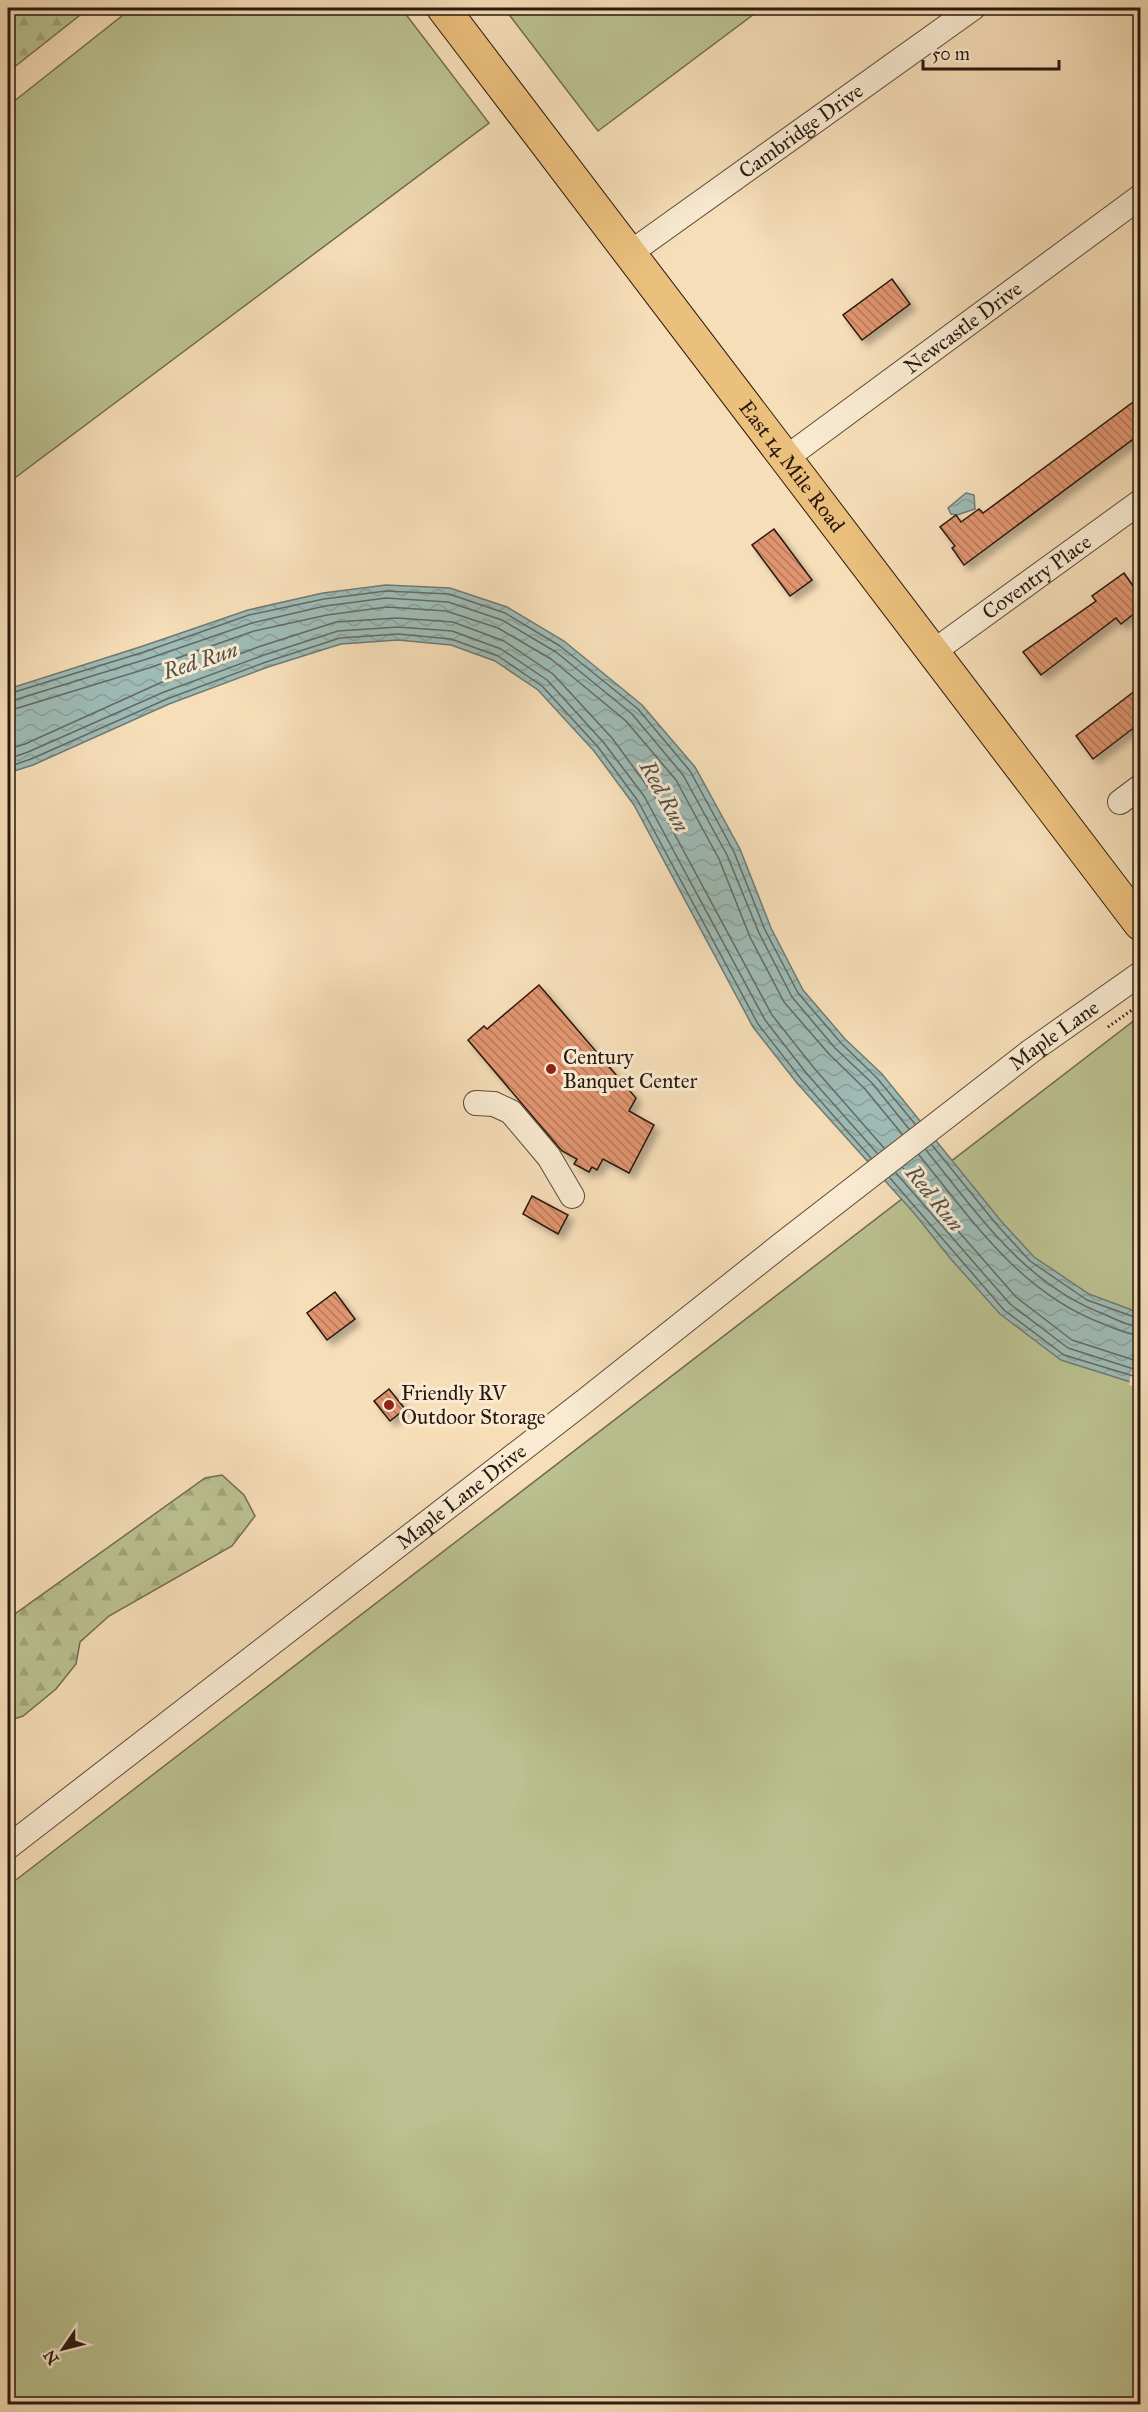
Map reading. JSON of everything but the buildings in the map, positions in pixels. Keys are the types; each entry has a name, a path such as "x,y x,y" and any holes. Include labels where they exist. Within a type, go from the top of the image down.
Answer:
{"main road":[{"name":"East 14 Mile Road","path":"443,8 1140,924"}],"street":[{"name":"Cambridge Drive","path":"630,253 973,8"},
{"name":"Newcastle Drive","path":"786,458 1140,197"},
{"name":"Coventry Place","path":"933,652 1140,502"},
{"path":"1120,802 1140,787"},
{"name":"Maple Lane","path":"970,1099 1031,1051 1140,974"},
{"name":"Maple Lane Drive","path":"8,1847 577,1407 970,1099"},
{"path":"476,1103 494,1104 511,1112 549,1157 572,1196"}],"path":[{"path":"1108,1027 1136,1007 1140,1007"}],"green space":[{"path":"8,8 89,8 8,72"},
{"path":"132,8 401,8 489,123 8,483 8,106"},
{"path":"504,8 762,8 598,131"},
{"path":"1140,1016 1140,2404 8,2404 8,1886"},
{"path":"222,1475 244,1495 255,1516 232,1546 109,1616 80,1642 76,1664 56,1689 23,1716 8,1721 8,1619 205,1478"}],"water":[{"path":"966,493 974,495 975,509 957,515 951,514 948,508"},
{"name":"Red Run","path":"386,585 450,588 507,607 564,641 642,705 695,767 740,849 771,928 803,990 845,1039 882,1074 1001,1221 1034,1257 1089,1294 1140,1313 1140,1385 1061,1360 1000,1314 950,1258 914,1213 797,1083 753,1027 634,805 594,751 538,690 495,661 451,645 398,640 341,644 268,667 169,704 33,765 8,773 8,689 248,610 323,593"}],"pier":[{"path":"1140,1325 1140,1370 1137,1387 1129,1385"}],"place":[{"name":"Century Banquet Center","path":"551,1069"},
{"name":"Friendly RV Outdoor Storage","path":"389,1405"}]}
